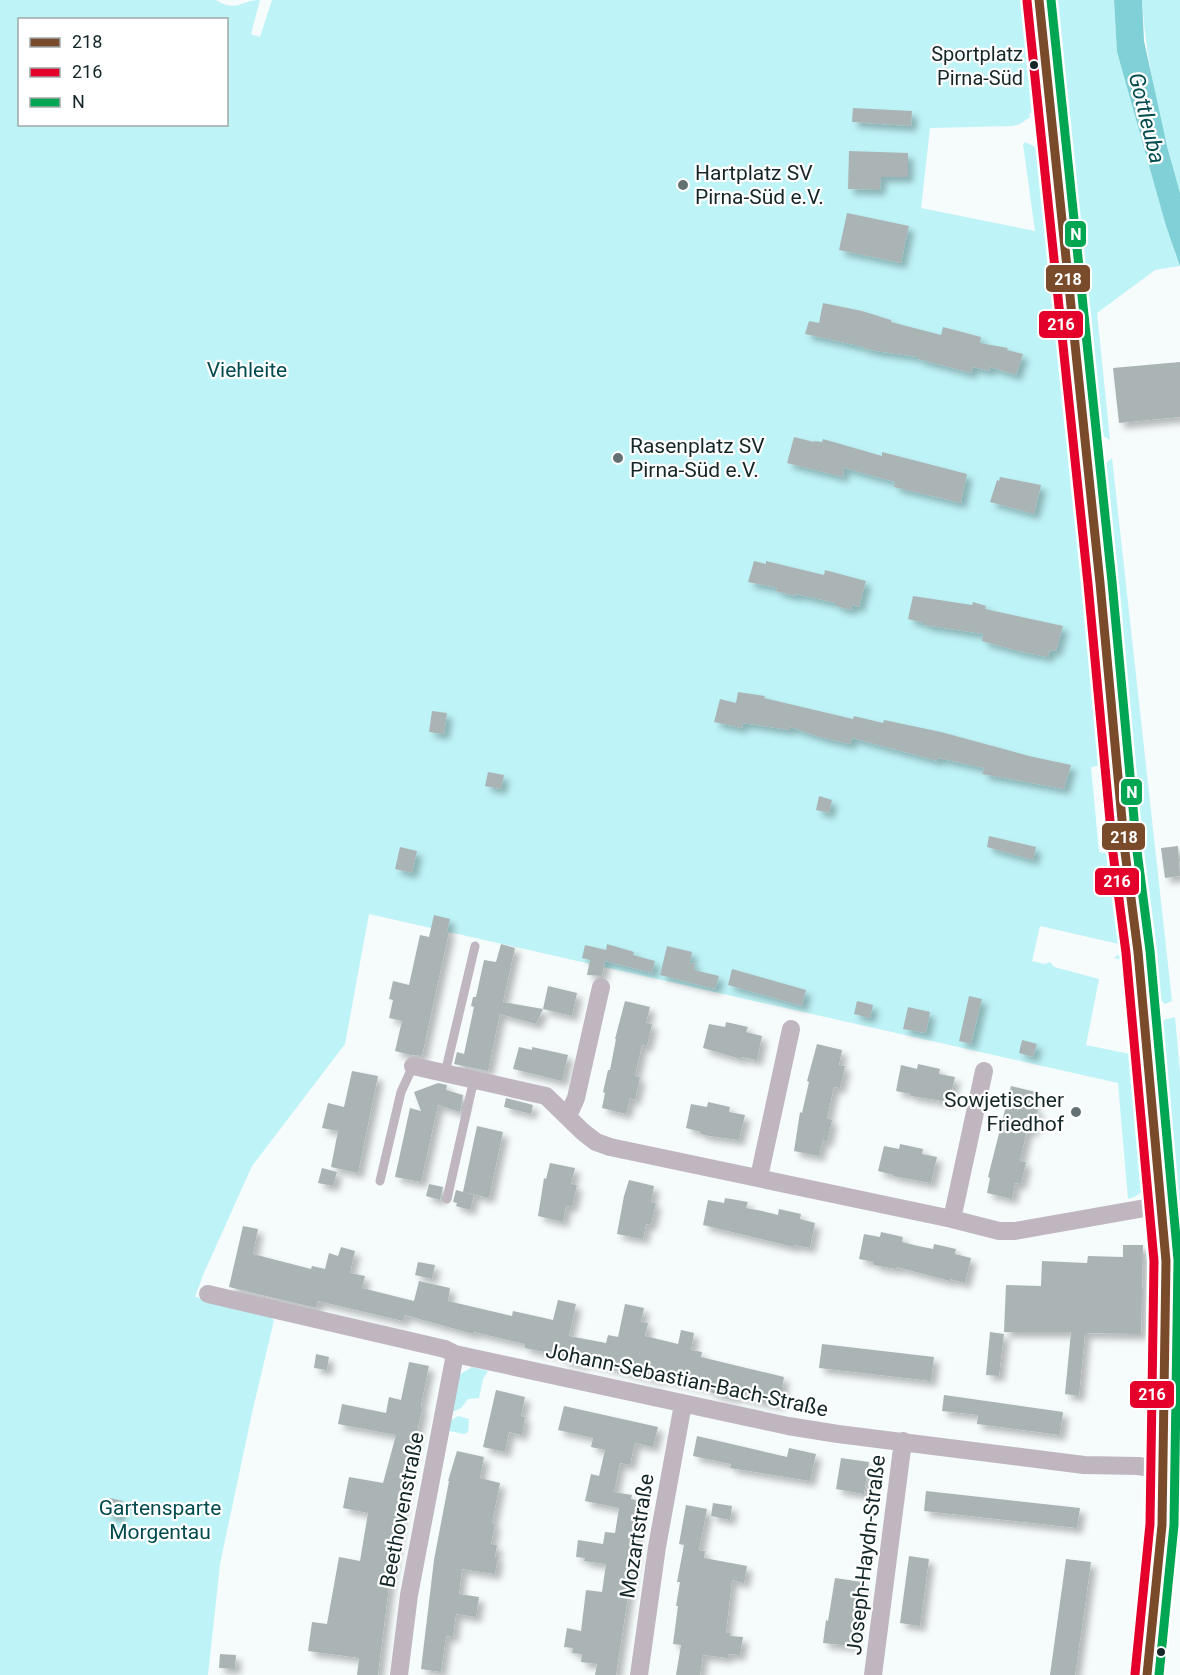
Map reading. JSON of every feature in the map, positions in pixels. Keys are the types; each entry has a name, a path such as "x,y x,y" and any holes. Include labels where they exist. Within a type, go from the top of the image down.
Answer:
{"main road":[{"path":"1039,0 1125,852 1138,952 1166,1261 1161,1537 1148,1675"}],"street":[{"path":"568,1116 576,1098 601,987"},
{"path":"759,1178 791,1029"},
{"path":"413,1066 546,1096 583,1132 603,1145 999,1231 1015,1231 1162,1205"},
{"path":"952,1219 984,1071"},
{"name":"Johann-Sebastian-Bach-Straße","path":"208,1294 445,1349 455,1354 808,1430 1084,1465 1138,1466 1163,1470"},
{"name":"Beethovenstraße","path":"399,1675 409,1595 455,1354"},
{"name":"Mozartstraße","path":"639,1675 657,1547 683,1404"},
{"name":"Joseph-Haydn-Straße","path":"873,1675 903,1441"}],"lane":[{"path":"445,1073 475,946"},
{"path":"380,1181 400,1092 413,1066"},
{"path":"447,1199 474,1079"}],"green space":[{"path":"0,0 216,0 234,6 260,0 251,34 260,37 272,0 1024,0 1035,94 1033,111 1029,114 1030,117 1013,126 930,128 921,208 1035,231 1023,144 1025,142 1041,150 1109,764 1091,767 1099,852 1118,856 1128,941 1119,944 1040,926 1032,961 1045,964 1050,962 1054,967 1099,979 1086,1045 1130,1054 1122,960 1114,958 1117,955 1127,957 1150,1181 1144,1190 1128,1199 1118,1083 369,914 345,1044 252,1166 195,1297 264,1311 274,1320 220,1564 208,1675 0,1675"},
{"path":"1049,0 1114,0 1117,52 1166,226 1180,266 1155,270 1097,313 1110,440 1097,432"},
{"path":"1142,0 1180,0 1180,193 1156,97 1147,49"},
{"path":"1112,458 1172,1001 1165,1004 1157,997 1098,474"},
{"path":"1175,1017 1180,1073 1180,1467 1174,1466 1162,1083 1166,1078 1162,1025 1164,1020"},
{"path":"472,1367 488,1371 483,1379 479,1398 468,1399 461,1408 449,1414 459,1375"},
{"path":"458,1416 469,1419 468,1432 464,1434 445,1430 447,1423"}],"water":[{"name":"Gottleuba","path":"1114,0 1142,0 1144,41 1167,146 1180,193 1180,266 1166,226 1117,52"}],"building":[{"path":"853,108 912,111 911,126 852,122"},
{"path":"849,151 908,153 908,177 881,177 880,190 848,189"},
{"path":"847,213 909,226 901,263 839,250"},
{"path":"823,303 862,311 891,320 891,322 941,335 943,327 981,337 980,343 1008,348 1007,350 1023,354 1016,375 990,367 989,371 973,367 971,373 918,359 918,357 876,351 805,334 809,321 819,323"},
{"path":"1180,362 1180,417 1119,423 1113,368"},
{"path":"794,437 814,442 822,442 823,439 882,456 882,452 967,474 961,503 894,487 895,482 844,468 843,477 787,463"},
{"path":"1000,477 1041,485 1034,514 990,502"},
{"path":"754,561 766,564 766,561 824,575 825,570 866,581 859,607 852,605 851,610 836,606 836,603 796,594 795,596 776,591 777,588 748,582"},
{"path":"913,596 972,605 973,602 986,606 985,609 1063,626 1056,651 1050,650 1048,657 1022,652 982,641 983,634 924,625 924,623 908,619"},
{"path":"738,692 765,696 764,698 853,719 854,716 883,723 884,720 941,732 1071,765 1064,789 982,774 984,768 938,758 938,761 852,738 850,744 790,727 790,730 743,723 742,728 714,722 720,699 736,703"},
{"path":"432,711 447,713 444,734 429,732"},
{"path":"488,772 504,775 501,789 485,786"},
{"path":"819,796 832,800 829,813 816,810"},
{"path":"989,836 1036,847 1033,860 987,847"},
{"path":"1178,846 1180,876 1165,878 1161,848"},
{"path":"400,847 417,851 412,873 395,869"},
{"path":"434,915 450,919 447,932 449,932 422,1056 411,1055 395,1051 402,1021 389,1018 393,1000 389,999 393,981 409,985 420,935 429,937"},
{"path":"501,944 515,948 503,1002 543,1009 536,1024 500,1014 488,1071 454,1064 457,1052 464,1054 474,1007 471,1006 473,997 476,997 484,960 496,962"},
{"path":"607,944 655,961 652,973 605,961 602,976 587,975 590,960 582,958 585,945 606,950"},
{"path":"667,946 692,952 690,963 695,964 694,970 719,976 715,989 660,975"},
{"path":"732,969 806,990 802,1006 728,985"},
{"path":"548,986 577,993 572,1016 543,1009"},
{"path":"969,996 982,999 971,1044 959,1041"},
{"path":"625,1001 650,1007 646,1023 652,1024 647,1046 642,1045 635,1076 640,1077 635,1100 630,1098 626,1114 602,1108 605,1093 603,1092"},
{"path":"857,1001 873,1005 870,1018 854,1014"},
{"path":"908,1007 930,1012 926,1033 903,1029"},
{"path":"726,1022 748,1027 746,1032 762,1036 757,1060 741,1057 741,1059 703,1048 709,1024 725,1027"},
{"path":"1022,1040 1037,1044 1033,1057 1019,1053"},
{"path":"817,1044 842,1050 839,1065 845,1066 840,1088 834,1087 827,1118 832,1120 827,1142 823,1140 819,1156 794,1151 800,1112 802,1113 809,1082 807,1081"},
{"path":"519,1047 532,1050 532,1047 568,1055 562,1081 513,1069"},
{"path":"918,1064 940,1069 939,1074 955,1077 949,1102 911,1096 911,1094 896,1091 901,1065 917,1069"},
{"path":"352,1071 378,1076 358,1173 331,1167 338,1131 322,1128 328,1103 344,1107"},
{"path":"438,1083 447,1085 446,1090 463,1095 460,1112 438,1105 421,1182 395,1177 410,1108 421,1111 414,1092"},
{"path":"1011,1086 1036,1092 1032,1108 1038,1109 1033,1131 1027,1130 1020,1161 1026,1162 1021,1184 1015,1183 1012,1199 987,1193 990,1178 988,1177"},
{"path":"506,1098 533,1105 531,1114 504,1107"},
{"path":"708,1102 730,1107 729,1112 745,1115 739,1140 709,1136 686,1128 691,1104 707,1107"},
{"path":"477,1126 503,1132 489,1198 463,1192"},
{"path":"900,1144 923,1149 922,1154 937,1157 931,1183 878,1171 884,1146 899,1149"},
{"path":"550,1163 575,1168 571,1184 577,1185 572,1207 566,1206 563,1222 538,1216 544,1178 546,1179"},
{"path":"322,1168 337,1172 333,1186 318,1183"},
{"path":"629,1180 654,1186 651,1202 656,1203 651,1225 646,1224 643,1239 617,1234"},
{"path":"429,1184 443,1187 440,1200 426,1196"},
{"path":"456,1190 474,1195 470,1210 456,1206 457,1203 453,1202"},
{"path":"725,1198 748,1202 746,1208 778,1215 779,1209 801,1214 800,1219 815,1223 810,1248 794,1245 794,1247 703,1225 708,1200 724,1203"},
{"path":"243,1226 258,1229 253,1254 311,1269 312,1266 325,1269 329,1253 338,1256 341,1247 355,1251 350,1273 365,1276 362,1288 414,1301 419,1281 450,1288 448,1301 512,1316 513,1311 553,1320 558,1300 576,1304 569,1336 606,1343 608,1335 618,1337 625,1304 644,1308 641,1322 648,1323 645,1336 678,1344 681,1330 694,1333 691,1350 702,1352 701,1357 784,1377 779,1405 734,1395 734,1398 710,1392 711,1389 661,1378 660,1380 584,1361 583,1364 562,1360 563,1356 525,1348 525,1344 474,1332 473,1334 405,1315 403,1321 318,1301 316,1308 229,1287"},
{"path":"881,1232 903,1237 902,1242 918,1246 933,1249 934,1244 956,1249 955,1254 971,1258 965,1283 897,1267 896,1269 874,1265 874,1262 859,1259 864,1234 880,1237"},
{"path":"1123,1245 1143,1245 1141,1334 1085,1333 1079,1396 1065,1394 1071,1332 1004,1332 1006,1285 1041,1286 1042,1261 1087,1263 1088,1256 1123,1257"},
{"path":"418,1262 435,1265 432,1279 415,1275"},
{"path":"990,1332 1004,1334 999,1376 986,1375"},
{"path":"822,1344 934,1357 931,1381 819,1368"},
{"path":"316,1354 329,1357 327,1370 314,1368"},
{"path":"409,1362 429,1366 391,1569 378,1675 357,1675 359,1658 308,1651 312,1622 327,1624 339,1557 360,1561 368,1513 343,1508 349,1477 383,1483 396,1435 338,1424 342,1404 386,1413 389,1397 401,1400"},
{"path":"496,1390 525,1397 521,1416 525,1417 522,1435 509,1432 505,1452 483,1447"},
{"path":"944,1395 1063,1412 1060,1435 977,1424 978,1415 942,1411"},
{"path":"564,1406 658,1427 653,1447 635,1443 630,1465 620,1463 614,1492 632,1495 631,1499 642,1501 616,1675 595,1675 597,1664 581,1662 582,1654 572,1653 573,1648 564,1647 567,1628 581,1631 586,1590 602,1592 606,1564 584,1561 585,1558 576,1557 578,1540 603,1544 605,1532 615,1533 619,1508 585,1501 591,1474 599,1476 605,1450 591,1447 593,1438 558,1430"},
{"path":"697,1436 787,1457 789,1448 816,1454 810,1481 730,1468 731,1464 693,1456"},
{"path":"457,1451 484,1457 480,1478 500,1483 492,1523 495,1524 491,1544 497,1545 495,1557 498,1557 495,1574 462,1569 459,1594 479,1597 476,1617 456,1614 453,1637 446,1636 441,1672 421,1669 434,1560 448,1481"},
{"path":"841,1458 869,1462 864,1494 836,1489"},
{"path":"926,1491 1080,1508 1077,1528 924,1511"},
{"path":"110,1498 123,1501 119,1518 106,1514"},
{"path":"713,1503 732,1506 730,1520 711,1516"},
{"path":"686,1505 707,1509 699,1550 705,1551 704,1558 747,1566 744,1583 732,1580 726,1633 731,1633 730,1636 743,1637 740,1655 728,1654 728,1658 703,1655 700,1675 676,1675 681,1645 673,1644 680,1582 677,1582 684,1545 679,1544"},
{"path":"909,1556 929,1559 920,1626 900,1623"},
{"path":"1066,1559 1091,1562 1084,1613 1075,1675 1050,1675"},
{"path":"835,1578 862,1582 852,1646 823,1643"},
{"path":"220,1654 236,1655 235,1669 219,1668"}],"transit line":[{"name":"218","path":"1039,0 1100,583 1125,852 1138,952 1166,1261 1162,1525 1147,1675"},
{"name":"N","path":"1051,0 1112,582 1137,851 1150,951 1178,1260 1174,1525 1159,1675"},
{"name":"216","path":"1027,1 1088,584 1113,853 1126,953 1154,1261 1150,1524 1135,1674"}],"place":[{"name":"Sportplatz Pirna-Süd","path":"1034,65"},
{"name":"Hartplatz SV Pirna-Süd e.V.","path":"683,185"},
{"name":"Rasenplatz SV Pirna-Süd e.V.","path":"618,458"},
{"name":"Sowjetischer Friedhof","path":"1076,1112"}],"park label":[{"name":"Viehleite","path":"247,370"},
{"name":"Gartensparte Morgentau","path":"160,1520"}]}
